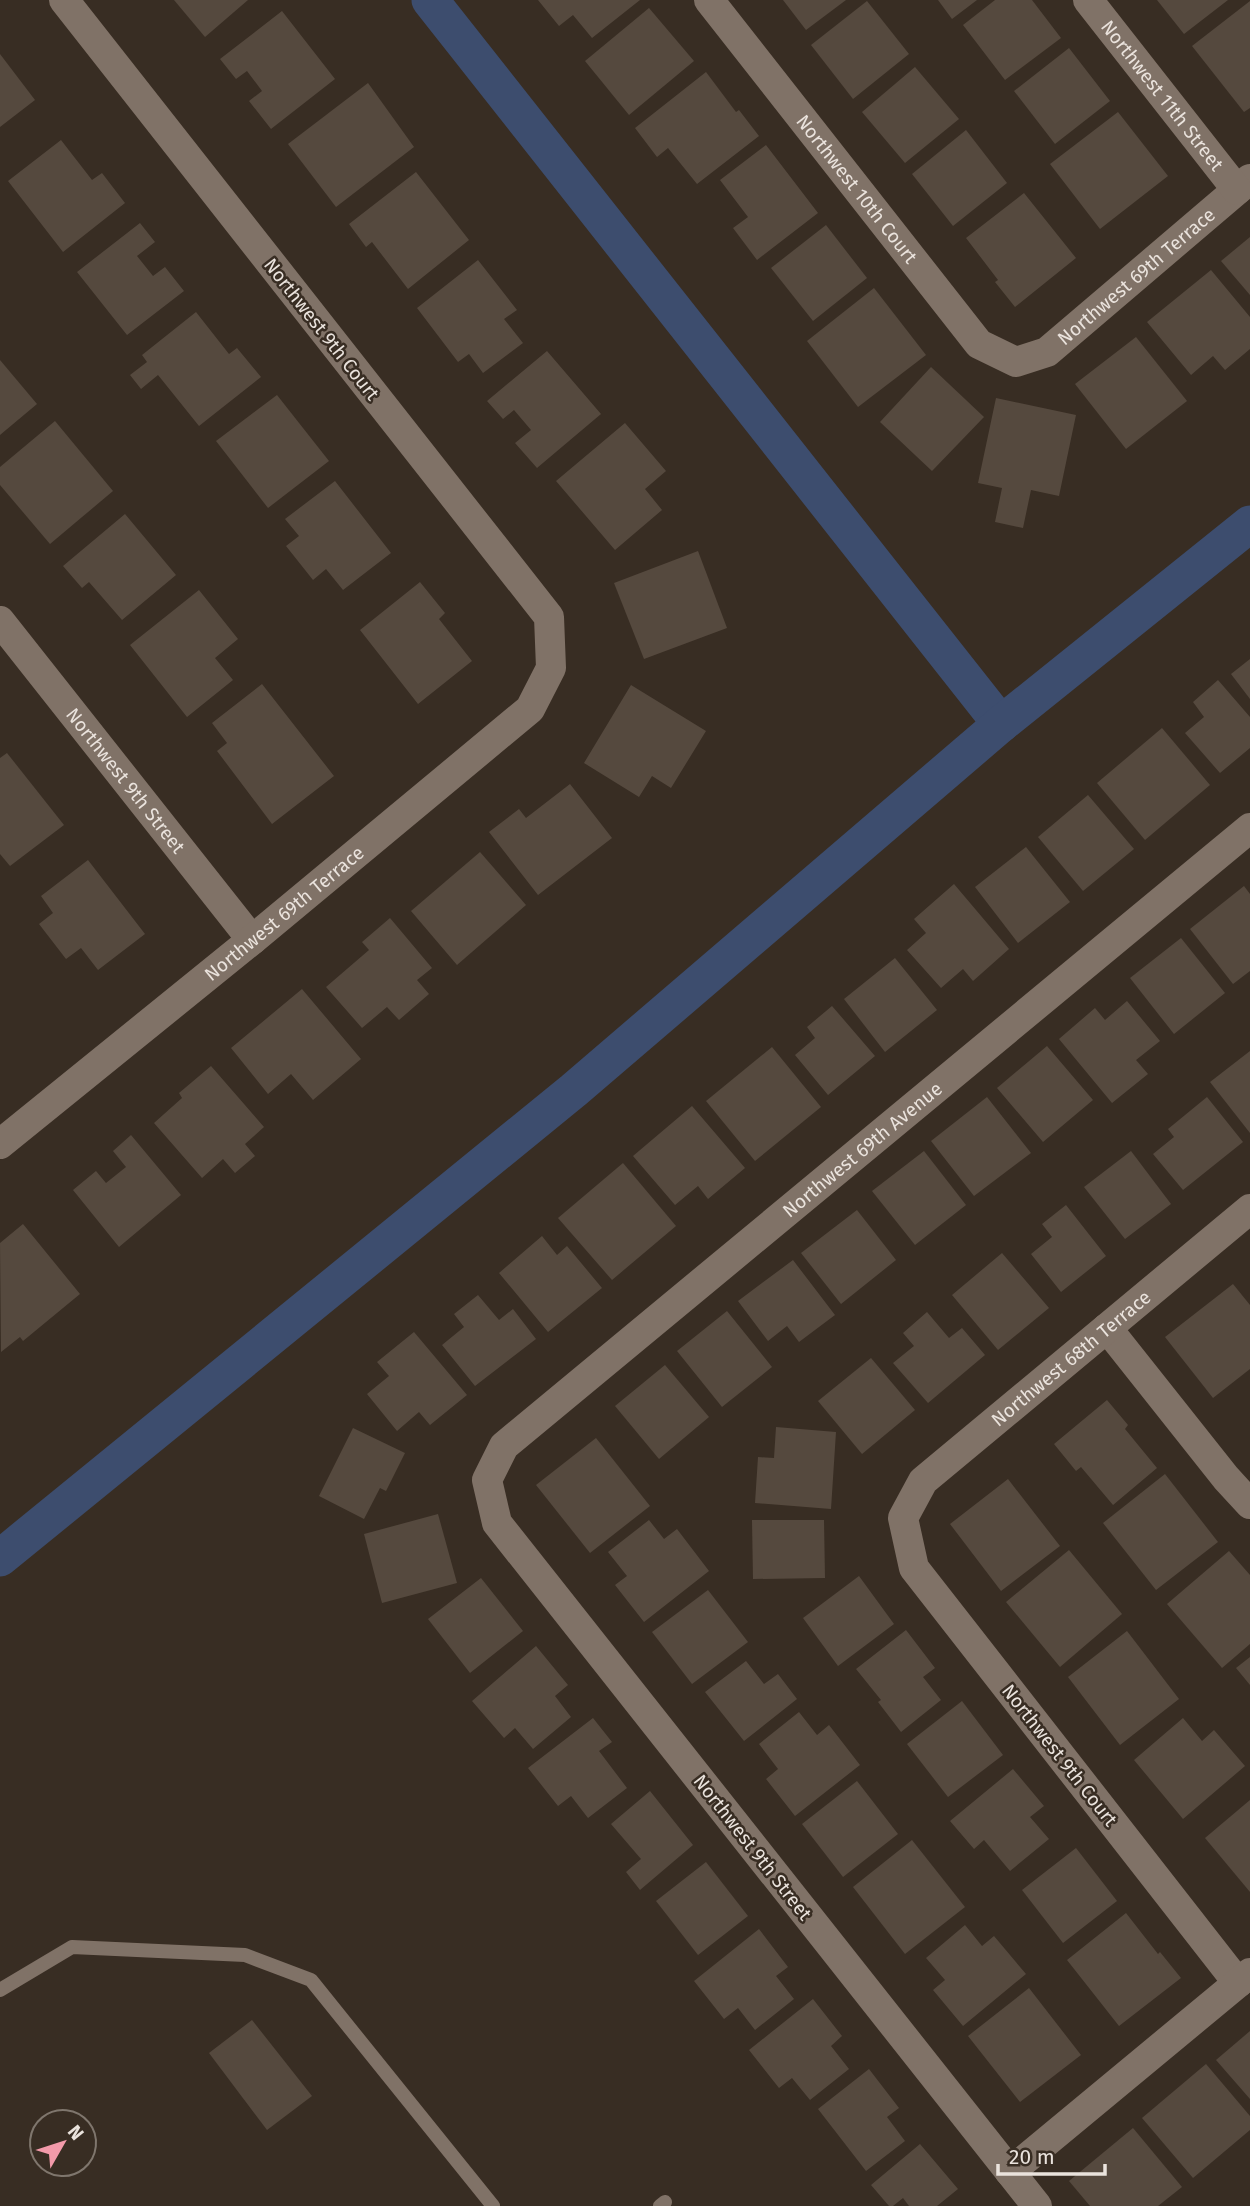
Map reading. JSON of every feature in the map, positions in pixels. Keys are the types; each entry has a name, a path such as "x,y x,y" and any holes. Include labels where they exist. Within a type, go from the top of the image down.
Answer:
{"street":[{"name":"Northwest 9th Court","path":"64,0 549,617 551,668"},
{"name":"Northwest 10th Court","path":"709,0 979,344 1016,362"},
{"name":"Northwest 11th Street","path":"1088,0 1244,185"},
{"name":"Northwest 69th Terrace","path":"1016,362 1047,352 1244,185"},
{"name":"Northwest 9th Street","path":"0,621 252,940"},
{"name":"Northwest 69th Terrace","path":"0,1144 252,940 530,709 551,668"},
{"name":"Northwest 69th Avenue","path":"487,1480 504,1446 1250,828"},
{"name":"Northwest 68th Terrace","path":"903,1518 923,1480 1250,1209"},
{"path":"1107,1328 1226,1478 1250,1504"},
{"name":"Northwest 9th Street","path":"487,1480 497,1523 1037,2206"},
{"name":"Northwest 9th Court","path":"903,1518 914,1568 1244,1978"},
{"path":"1010,2172 1244,1978"}],"lane":[{"path":"0,1990 72,1947 245,1955 311,1980 492,2206"}],"building":[{"path":"174,0 248,0 205,37"},
{"path":"538,0 640,0 592,38 573,15 559,26"},
{"path":"783,0 846,0 806,30"},
{"path":"938,0 977,0 952,19"},
{"path":"995,0 1032,0 1061,38 1005,80 963,25"},
{"path":"1157,0 1228,0 1184,34"},
{"path":"867,1 909,54 853,99 811,45"},
{"path":"1250,1 1250,108 1244,112 1192,46"},
{"path":"649,8 694,61 629,115 585,61"},
{"path":"282,11 335,79 271,129 249,101 262,91 247,71 236,79 220,59"},
{"path":"1069,48 1110,101 1055,144 1014,91"},
{"path":"0,54 35,100 0,127"},
{"path":"915,67 959,119 905,163 862,112"},
{"path":"706,72 736,112 739,110 759,136 697,184 668,148 657,157 635,128"},
{"path":"368,83 414,147 336,207 288,144"},
{"path":"1118,112 1168,176 1100,229 1050,164"},
{"path":"966,130 1007,183 953,226 912,174"},
{"path":"61,140 92,180 102,173 125,203 63,252 8,181"},
{"path":"766,145 818,213 757,260 733,228 748,217 720,180"},
{"path":"416,172 469,240 408,289 372,242 366,247 349,224"},
{"path":"1024,193 1076,258 1015,307 966,238"},
{"path":"140,223 155,242 137,256 153,276 165,267 184,291 127,335 77,272"},
{"path":"826,225 867,278 813,321 771,268"},
{"path":"1250,237 1250,295 1221,261"},
{"path":"478,260 517,310 504,319 523,343 483,373 469,354 458,362 417,308"},
{"path":"1211,270 1250,317 1250,349 1225,370 1213,356 1191,375 1147,322"},
{"path":"874,288 926,355 858,407 807,341"},
{"path":"196,312 229,354 237,348 261,377 199,426 158,375 141,389 130,375 147,362 142,355"},
{"path":"1136,337 1187,401 1126,449 1075,384"},
{"path":"547,351 601,414 537,468 515,443 531,430 514,410 503,419 487,401"},
{"path":"0,360 37,404 0,435"},
{"path":"931,367 984,417 932,471 880,422"},
{"path":"277,395 329,461 268,508 216,441"},
{"path":"996,398 1076,415 1059,496 1031,490 1023,528 995,522 1002,488 978,483"},
{"path":"55,421 113,491 50,544 0,485 0,467"},
{"path":"625,423 666,471 645,489 662,510 615,550 556,481"},
{"path":"335,481 391,553 343,590 326,569 313,580 286,546 299,536 285,519"},
{"path":"125,514 176,575 122,620 89,582 82,588 63,566"},
{"path":"698,551 727,628 644,659 614,583"},
{"path":"420,582 445,613 439,619 472,661 418,704 360,630"},
{"path":"199,590 238,639 215,658 233,680 187,717 130,645"},
{"path":"1250,659 1250,699 1231,674"},
{"path":"1218,680 1250,717 1250,748 1220,773 1185,733 1204,717 1193,702"},
{"path":"262,684 334,776 272,824 217,751 227,743 212,723"},
{"path":"631,685 706,731 671,788 652,776 639,797 584,763"},
{"path":"1162,728 1210,785 1145,840 1097,783"},
{"path":"7,753 64,825 10,866 0,854 0,758"},
{"path":"570,784 612,838 538,895 489,832 519,809 526,818"},
{"path":"1088,795 1134,849 1083,891 1038,837"},
{"path":"1026,847 1070,902 1018,943 975,887"},
{"path":"480,852 526,905 457,965 411,911"},
{"path":"88,860 145,934 98,970 81,948 66,959 39,924 53,913 41,896"},
{"path":"954,884 1009,949 973,981 963,969 941,988 907,950 926,933 914,919"},
{"path":"1244,886 1250,894 1250,971 1233,984 1190,929"},
{"path":"390,918 432,968 417,980 429,994 399,1020 387,1007 362,1028 326,987 369,950 362,942"},
{"path":"1181,938 1225,993 1174,1034 1130,978"},
{"path":"895,958 937,1010 885,1052 844,999"},
{"path":"302,989 361,1059 313,1100 291,1074 268,1094 231,1048"},
{"path":"1127,1001 1160,1041 1136,1060 1148,1074 1112,1103 1059,1039 1095,1008 1105,1020"},
{"path":"832,1006 875,1056 828,1095 795,1055 815,1038 807,1027"},
{"path":"1047,1046 1093,1100 1043,1142 997,1088"},
{"path":"772,1047 821,1107 755,1161 706,1101"},
{"path":"1250,1051 1250,1133 1210,1082"},
{"path":"211,1066 264,1127 245,1144 255,1156 235,1173 223,1159 202,1178 154,1123 182,1098 179,1093"},
{"path":"987,1097 1031,1153 974,1196 931,1141"},
{"path":"1207,1097 1243,1142 1183,1190 1153,1154 1174,1137 1168,1129"},
{"path":"692,1106 745,1168 708,1199 698,1186 675,1205 633,1156"},
{"path":"131,1135 181,1195 119,1247 73,1190 96,1171 106,1183 126,1167 113,1151"},
{"path":"924,1151 966,1205 915,1245 872,1191"},
{"path":"1131,1151 1171,1204 1125,1239 1084,1187"},
{"path":"623,1163 676,1226 612,1280 558,1218"},
{"path":"1066,1205 1106,1256 1061,1292 1031,1254 1052,1237 1042,1224"},
{"path":"857,1210 896,1260 841,1304 801,1253"},
{"path":"23,1224 80,1294 23,1341 20,1337 1,1352 0,1243"},
{"path":"542,1236 557,1255 567,1246 602,1288 548,1332 499,1273"},
{"path":"1002,1253 1049,1308 998,1350 952,1295"},
{"path":"793,1260 835,1315 799,1342 787,1326 768,1341 738,1301"},
{"path":"1233,1284 1250,1305 1250,1369 1213,1398 1165,1337"},
{"path":"478,1295 499,1320 513,1309 536,1339 475,1386 442,1345 464,1327 454,1314"},
{"path":"727,1311 772,1367 722,1407 677,1351"},
{"path":"927,1312 949,1338 962,1328 985,1355 928,1403 893,1363 914,1346 903,1333"},
{"path":"414,1332 467,1395 430,1425 419,1412 397,1431 367,1394 389,1376 377,1362"},
{"path":"871,1358 915,1410 862,1454 818,1401"},
{"path":"665,1365 709,1417 659,1459 615,1406"},
{"path":"1107,1400 1128,1425 1125,1429 1157,1468 1113,1505 1081,1467 1076,1471 1054,1444"},
{"path":"776,1427 836,1432 831,1509 755,1503 758,1457 774,1458"},
{"path":"353,1428 405,1453 386,1491 380,1488 364,1519 319,1496"},
{"path":"596,1438 650,1506 590,1553 536,1485"},
{"path":"1165,1474 1218,1542 1156,1590 1103,1523"},
{"path":"1008,1479 1060,1546 1001,1591 950,1524"},
{"path":"438,1514 457,1583 382,1603 364,1534"},
{"path":"649,1520 664,1539 677,1529 709,1571 644,1622 615,1585 627,1576 608,1552"},
{"path":"752,1520 824,1520 825,1578 753,1579"},
{"path":"1069,1550 1122,1614 1060,1667 1006,1602"},
{"path":"1229,1551 1250,1575 1250,1644 1222,1668 1167,1604"},
{"path":"859,1576 894,1624 838,1666 803,1618"},
{"path":"481,1578 523,1631 470,1673 428,1619"},
{"path":"708,1590 748,1642 692,1684 652,1632"},
{"path":"906,1630 935,1668 923,1677 941,1700 901,1732 878,1702 881,1700 856,1669"},
{"path":"1127,1631 1179,1699 1120,1745 1068,1677"},
{"path":"536,1646 568,1685 555,1696 571,1717 533,1749 515,1728 504,1738 472,1701"},
{"path":"1250,1657 1250,1685 1236,1668"},
{"path":"746,1661 764,1684 778,1674 797,1699 744,1741 705,1692"},
{"path":"962,1701 1003,1755 948,1797 907,1744"},
{"path":"799,1712 817,1735 829,1725 860,1765 795,1816 766,1779 778,1769 759,1744"},
{"path":"593,1718 612,1742 599,1751 627,1788 588,1818 571,1796 558,1806 528,1768"},
{"path":"1183,1718 1202,1741 1214,1730 1245,1766 1183,1819 1134,1760"},
{"path":"1013,1769 1044,1806 1030,1817 1049,1839 1010,1871 984,1840 974,1849 950,1821"},
{"path":"857,1781 898,1834 843,1877 802,1824"},
{"path":"650,1791 693,1845 640,1890 626,1872 641,1859 611,1824"},
{"path":"1250,1800 1250,1892 1205,1838"},
{"path":"912,1840 965,1907 905,1954 853,1887"},
{"path":"1076,1848 1117,1901 1063,1943 1022,1890"},
{"path":"706,1862 748,1916 698,1955 656,1901"},
{"path":"1126,1913 1181,1978 1119,2026 1067,1960"},
{"path":"965,1925 982,1946 994,1936 1026,1974 963,2026 933,1990 945,1980 926,1958"},
{"path":"759,1929 788,1967 776,1976 794,1999 755,2030 738,2008 724,2019 694,1981"},
{"path":"1029,1988 1081,2055 1020,2102 968,2036"},
{"path":"813,1999 842,2036 831,2046 849,2069 810,2100 792,2078 779,2088 749,2050"},
{"path":"252,2020 312,2096 267,2130 209,2053"},
{"path":"1250,2031 1250,2099 1216,2060"},
{"path":"1206,2064 1250,2116 1250,2130 1193,2178 1142,2118"},
{"path":"869,2069 899,2108 887,2117 905,2141 866,2171 818,2109"},
{"path":"1133,2128 1182,2187 1158,2206 1090,2206 1069,2181"},
{"path":"920,2144 958,2189 937,2206 909,2206 903,2198 889,2206 871,2185"}],"waterway":[{"path":"430,0 1001,724"},
{"path":"0,1558 574,1090 1001,724 1250,524"}]}
